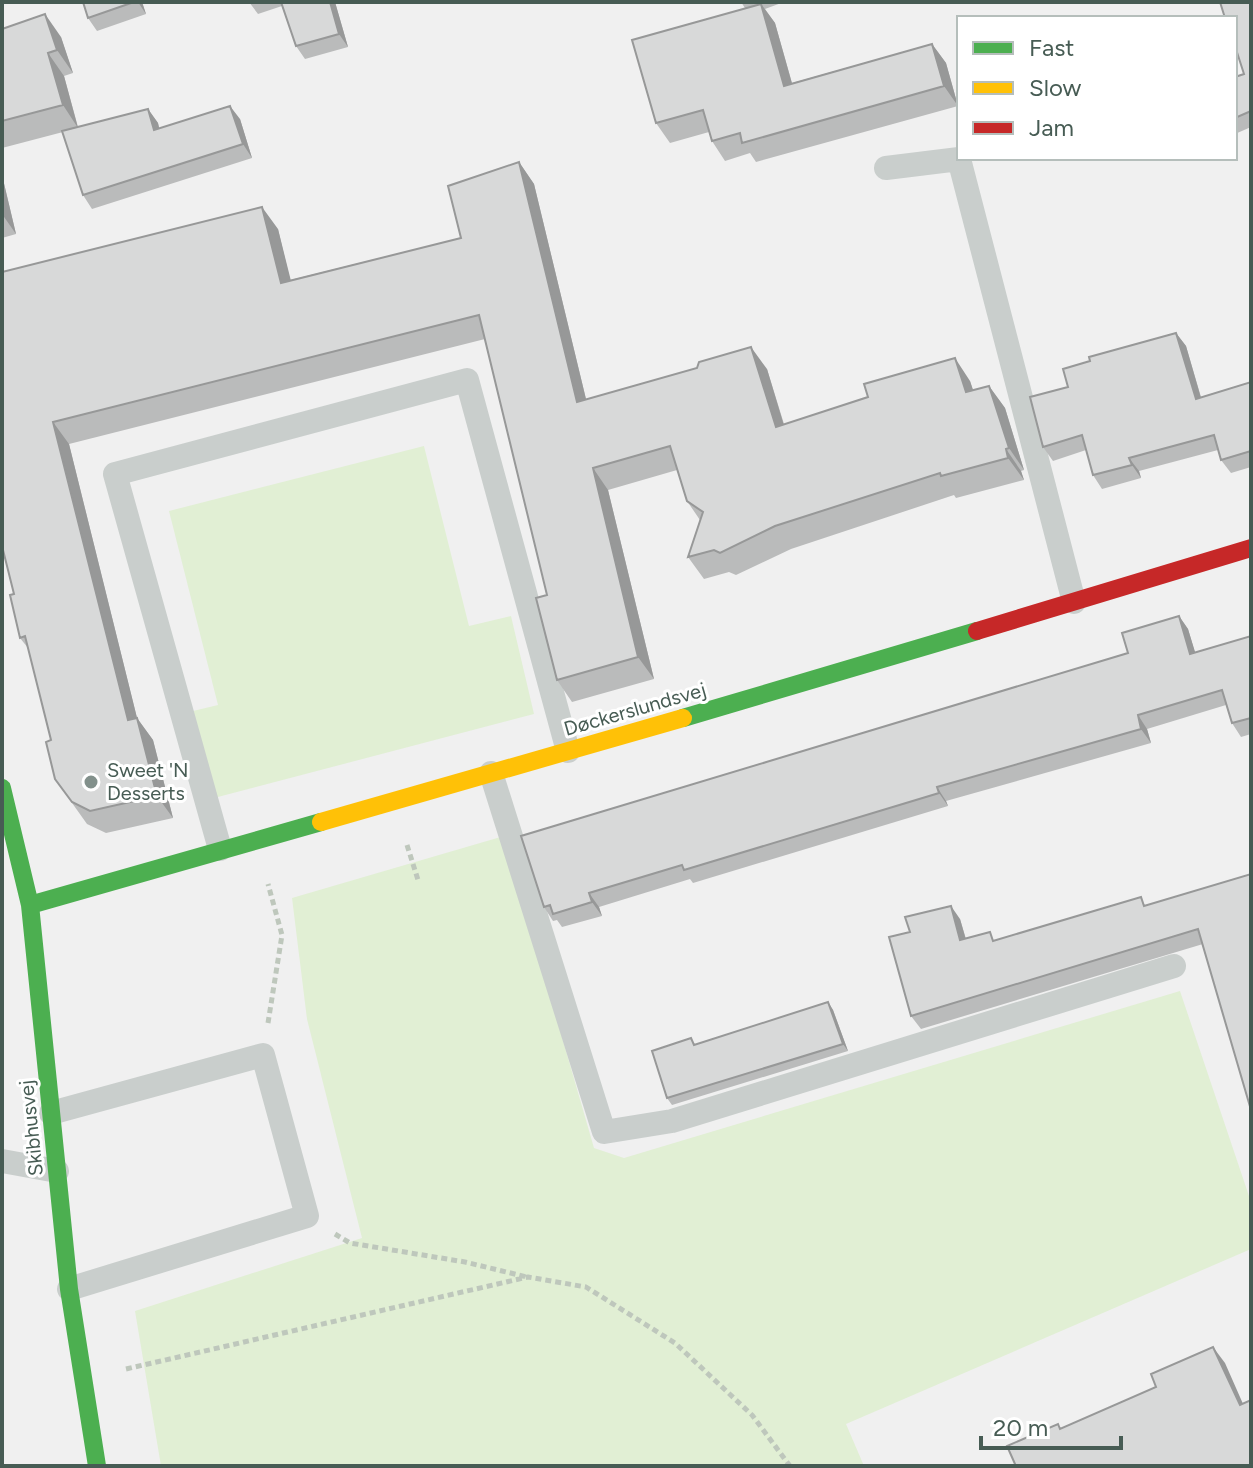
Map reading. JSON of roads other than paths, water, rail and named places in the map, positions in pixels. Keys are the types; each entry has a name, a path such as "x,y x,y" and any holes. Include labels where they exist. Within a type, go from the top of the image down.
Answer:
{"street":[{"name":"Døckerslundsvej","path":"30,905 568,751 1251,548"},
{"name":"Skibhusvej","path":"2,788 30,905 69,1289 97,1466"}],"lane":[{"path":"886,168 957,159"},
{"path":"959,160 1074,602"},
{"path":"220,849 115,474 467,380 568,751"},
{"path":"491,773 604,1132 672,1121 1174,966"},
{"path":"2,915 30,905"},
{"path":"51,1113 263,1055 307,1216 69,1289"},
{"path":"2,1161 57,1171"}],"place":[{"name":"Sweet 'N Desserts","path":"91,782"}]}
